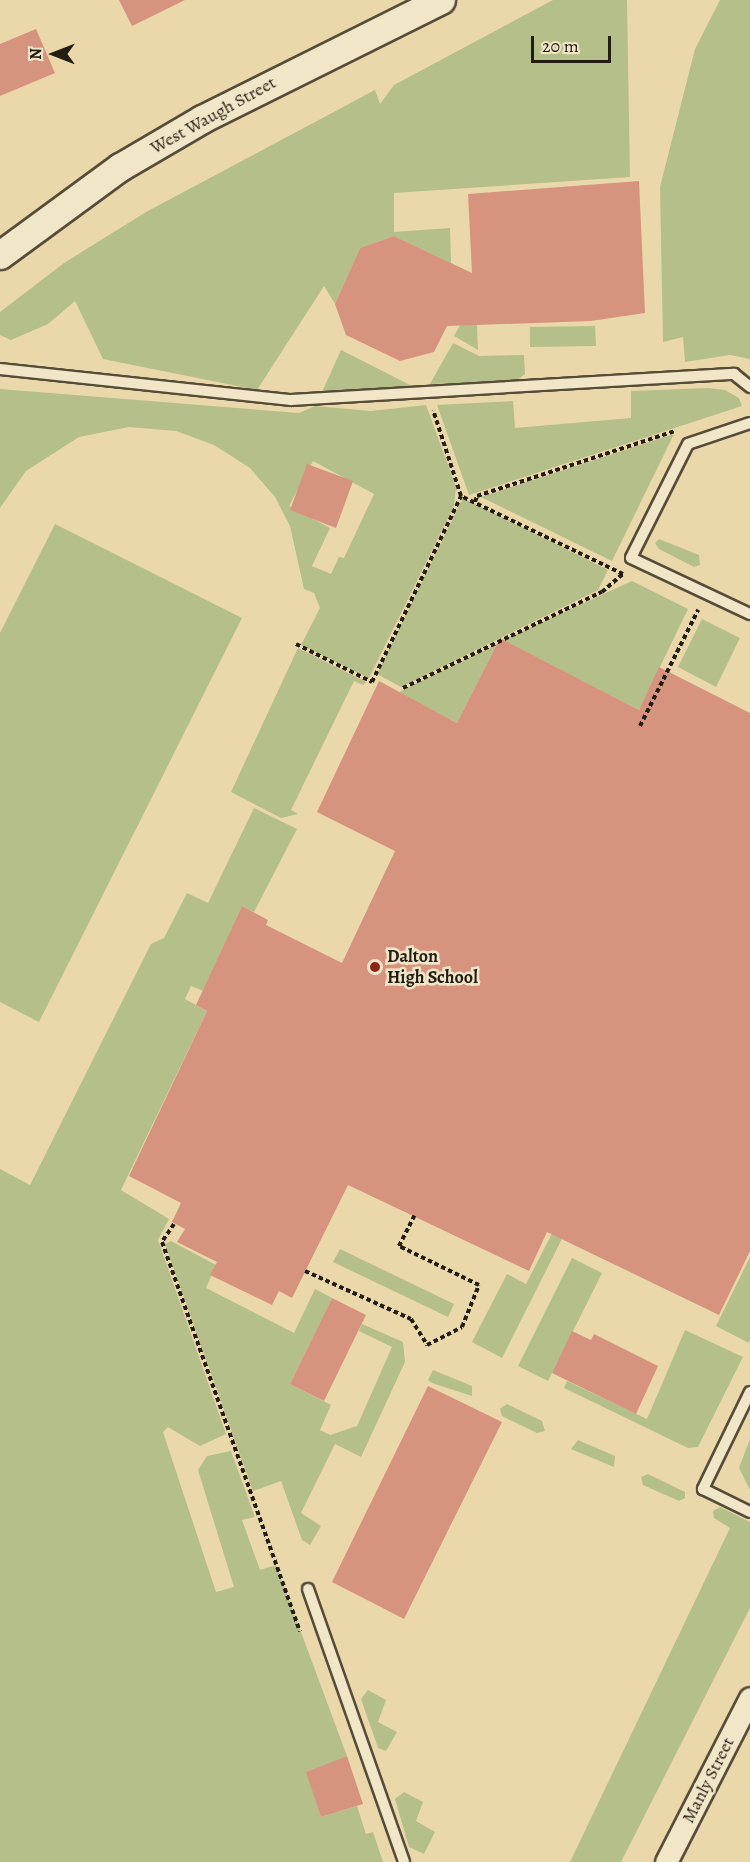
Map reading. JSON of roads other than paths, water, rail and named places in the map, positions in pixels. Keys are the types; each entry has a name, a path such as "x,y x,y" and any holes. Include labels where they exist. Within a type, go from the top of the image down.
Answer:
{"street":[{"name":"West Waugh Street","path":"0,255 120,167 202,119 441,0"},
{"name":"Manly Street","path":"666,1862 748,1705"}],"lane":[{"path":"0,369 291,400 734,374 750,387"},
{"path":"750,423 688,444 631,558 750,614"},
{"path":"750,1392 703,1489 750,1512"},
{"path":"308,1589 404,1862"}],"place":[{"name":"Dalton High School","path":"375,967"}]}
